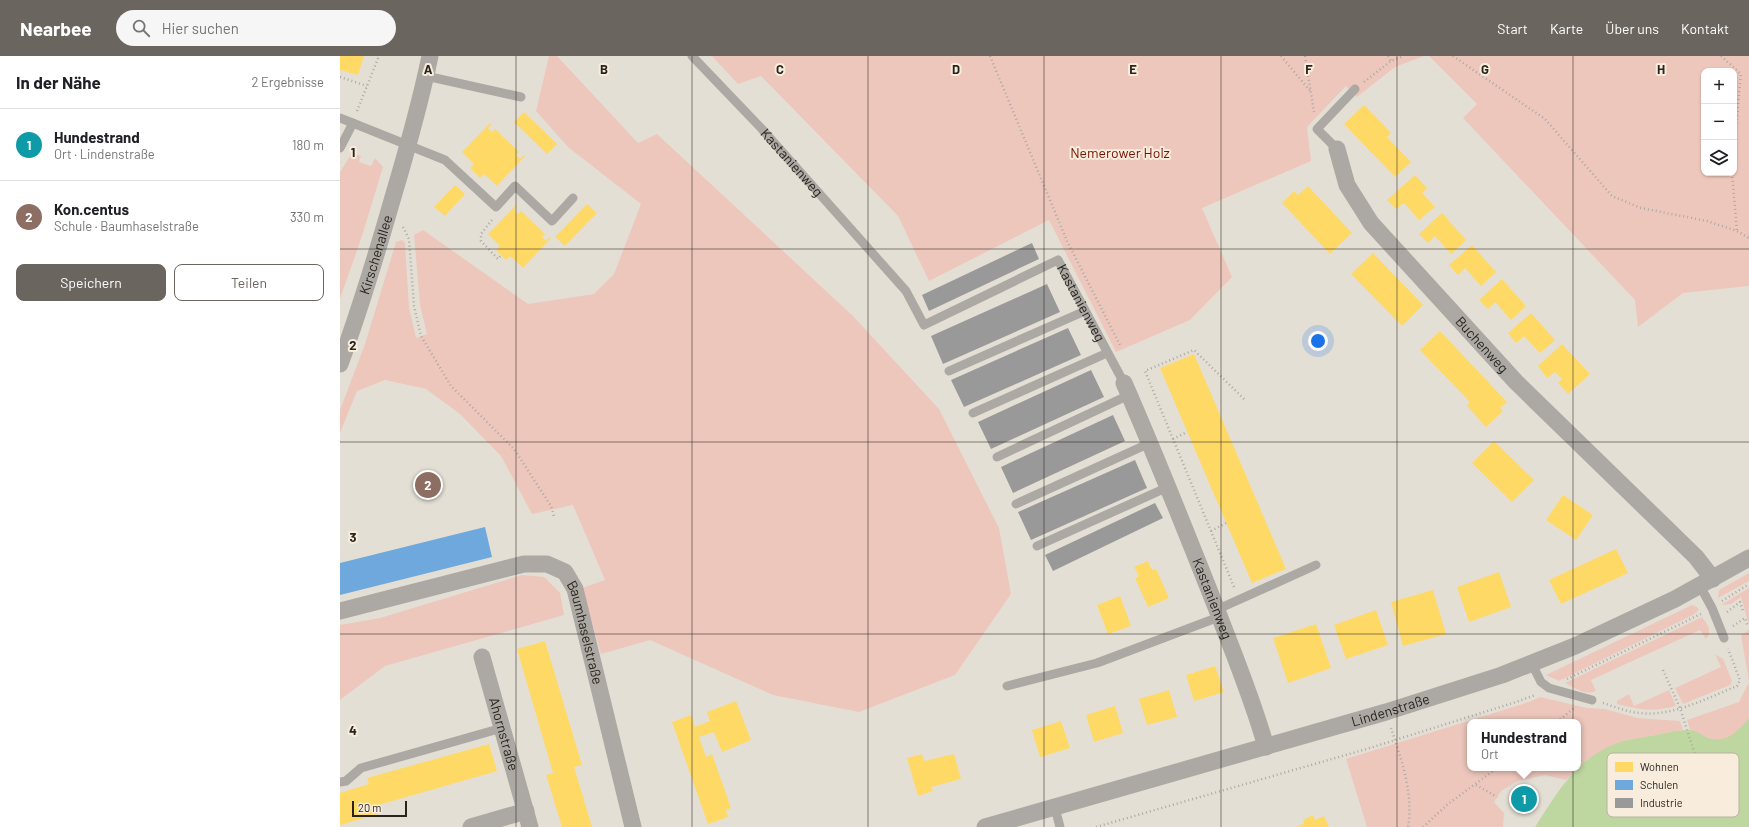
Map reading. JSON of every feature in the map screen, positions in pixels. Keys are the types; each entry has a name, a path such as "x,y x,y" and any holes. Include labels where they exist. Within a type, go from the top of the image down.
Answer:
{"street":[{"name":"Kirschenallee","path":"340,364 362,304 408,145 430,56"},
{"name":"Buchenweg","path":"1337,149 1347,185 1371,223 1516,382 1696,557 1707,583"},
{"name":"Kastanienweg","path":"1126,389 1150,443 1218,613 1252,703 1266,747"},
{"name":"Lindenstraße","path":"986,827 1386,712 1502,676 1575,646 1707,583 1749,558"},
{"name":"Baumhaselstraße","path":"340,610 524,564 547,564 565,572 575,589 633,827"},
{"name":"Ahornstraße","path":"471,827 528,819 482,657"}],"lane":[{"name":"Kastanienweg","path":"692,56 761,128 906,290 924,325 1058,260 1126,389"},
{"path":"426,76 521,97"},
{"path":"1317,128 1355,90"},
{"path":"340,118 445,160 496,207 515,186 552,222 573,198"},
{"path":"340,148 352,123"},
{"name":"Buchenweg","path":"1317,128 1337,149"},
{"path":"948,371 1085,311"},
{"path":"973,413 1107,353"},
{"path":"997,457 1126,389"},
{"path":"1016,504 1150,443"},
{"path":"1037,546 1168,487"},
{"path":"1007,686 1097,663 1218,613 1240,600 1316,565"},
{"path":"1707,583 1712,608 1723,635"},
{"path":"1532,664 1541,682 1549,688 1592,700"},
{"path":"340,782 346,781 361,768 502,728"},
{"path":"1055,808 1060,827"}],"path":[{"path":"357,112 379,56"},
{"path":"990,56 1067,242 1120,342 1120,349"},
{"path":"1281,56 1311,92"},
{"path":"1305,56 1317,128"},
{"path":"1388,56 1391,61"},
{"path":"1355,90 1391,61 1403,56"},
{"path":"1453,56 1545,119 1612,196 1641,208 1707,221 1737,231 1749,238"},
{"path":"1721,56 1741,74 1735,140"},
{"path":"340,77 367,86"},
{"path":"1732,176 1737,231"},
{"path":"496,207 500,211 483,230 480,237 483,244 498,259 501,255"},
{"path":"409,239 414,306 421,336 451,386 514,449 551,506 554,517"},
{"path":"1240,600 1145,371 1176,360 1194,350 1245,400"},
{"path":"1173,439 1187,432"},
{"path":"1211,531 1226,523"},
{"path":"1712,608 1749,584"},
{"path":"1717,619 1740,602 1743,611"},
{"path":"1592,700 1639,713 1660,713 1680,708 1737,686 1740,680 1723,635 1745,618 1748,627"},
{"path":"1663,670 1680,708 1695,753"},
{"path":"1096,827 1395,740 1408,790 1410,815 1408,827"},
{"path":"1423,827 1448,804 1493,771"},
{"path":"1476,785 1497,797"}],"green space":[{"path":"549,56 557,56 638,143 657,134 853,316 939,409 999,528 1011,594 955,675 859,712 773,695 650,640 601,654 582,588 605,580 573,505 532,514 501,456 460,414 426,389 385,380 357,391 340,433 340,410 365,344 396,242 402,240 405,243 409,307 416,338 427,334 420,305 414,235 423,230 528,304 594,294 614,274 641,204 568,147 536,111"},
{"name":"Nemerower Holz","path":"712,56 1424,56 1395,67 1357,97 1346,86 1307,127 1311,161 1202,208 1232,277 1190,320 1116,352 1049,220 929,281 898,216 761,76 738,84"},
{"path":"1429,56 1749,56 1749,286 1683,293 1638,327 1635,300 1463,118 1477,104"},
{"path":"352,153 361,156 359,162 371,166 375,158 383,167 362,236 340,299 340,172"},
{"path":"1749,573 1749,581 1718,598 1719,590"},
{"path":"522,575 544,577 560,593 564,615 385,666 340,700 340,625 380,618"},
{"path":"1749,588 1749,625 1741,597 1731,604 1721,605"},
{"path":"1692,605 1697,607 1699,610 1693,615 1559,681 1546,675"},
{"path":"1702,617 1709,630 1706,639 1700,630 1591,680 1596,691 1588,693 1580,691 1565,683"},
{"path":"1749,630 1749,682 1741,635"},
{"path":"1715,654 1723,659 1732,681 1730,685 1683,704 1675,688 1721,667"},
{"path":"1749,682 1749,749 1724,753 1698,753 1687,720 1739,702"},
{"path":"1669,690 1676,706 1646,710 1617,704 1617,701 1629,694 1634,706"},
{"path":"1540,697 1587,708 1605,709 1637,718 1680,721 1683,730 1623,741 1587,760 1581,766 1581,719 1474,719 1529,702"},
{"path":"1467,721 1467,771 1575,771 1566,780 1545,775 1518,781 1501,791 1494,802 1504,813 1503,827 1367,827 1346,759"}],"shaded area":[{"path":"1749,718 1749,827 1535,827 1561,787 1576,771 1581,771 1581,765 1607,747 1626,740 1684,730 1694,731 1708,738 1721,739 1732,735"}],"building: Wohnen":[{"path":"340,56 364,56 358,75 340,70"},
{"path":"1364,105 1391,133 1387,137 1411,162 1395,177 1344,124"},
{"path":"524,112 557,144 547,154 514,122"},
{"path":"490,123 492,124 488,128 492,132 495,129 519,152 516,155 520,159 524,155 525,156 497,186 484,174 480,178 470,168 474,164 462,152"},
{"path":"1415,175 1427,188 1422,193 1435,207 1419,220 1404,203 1396,209 1387,200"},
{"path":"455,185 465,194 445,216 434,207"},
{"path":"1308,186 1352,233 1330,254 1282,203 1294,191 1298,195"},
{"path":"587,204 597,213 565,246 555,237"},
{"path":"516,205 517,206 514,210 518,214 521,211 545,234 542,237 546,241 550,237 551,238 523,268 510,256 506,260 496,250 500,246 488,234"},
{"path":"1442,213 1466,240 1451,254 1435,236 1428,243 1419,234"},
{"path":"1472,245 1496,272 1481,286 1465,268 1458,275 1449,265"},
{"path":"1373,253 1423,305 1402,326 1351,274"},
{"path":"1502,279 1526,306 1511,320 1495,302 1488,309 1479,300"},
{"path":"1531,313 1555,340 1540,353 1524,336 1516,343 1508,333"},
{"path":"1440,331 1507,402 1500,408 1503,411 1486,427 1467,406 1470,402 1420,350"},
{"path":"1562,344 1590,374 1568,394 1558,383 1562,379 1555,372 1547,378 1538,366"},
{"path":"1194,354 1286,569 1252,583 1160,368"},
{"path":"1494,441 1534,480 1512,502 1472,463"},
{"path":"1563,495 1593,515 1576,540 1546,520"},
{"path":"1616,549 1628,573 1561,604 1549,580"},
{"path":"1148,561 1152,570 1156,569 1169,598 1148,607 1135,578 1139,576 1134,567"},
{"path":"1499,572 1511,607 1469,622 1457,587"},
{"path":"1433,590 1446,634 1403,646 1391,602"},
{"path":"1120,596 1131,626 1108,634 1097,605"},
{"path":"1376,610 1388,645 1346,659 1334,625"},
{"path":"1316,624 1331,668 1288,683 1273,638"},
{"path":"545,641 582,765 574,767 592,827 562,827 546,775 553,773 517,649"},
{"path":"1215,666 1224,692 1194,701 1186,675"},
{"path":"1169,690 1177,717 1147,725 1139,699"},
{"path":"736,701 751,740 722,752 714,732 699,737 706,757 712,754 731,808 726,810 728,817 708,824 672,722 691,715 695,727 710,721 707,712"},
{"path":"1115,706 1123,733 1094,742 1086,715"},
{"path":"1061,721 1070,748 1040,757 1032,730"},
{"path":"489,744 497,771 375,806 378,814 340,825 340,793 369,784 367,778"},
{"path":"922,754 924,761 954,754 961,779 931,787 933,791 918,796 907,758"},
{"path":"1313,815 1315,820 1324,816 1329,827 1296,827 1304,824 1303,820"}],"building: Schulen":[{"path":"485,527 492,557 340,595 340,563"}],"building: Industrie":[{"path":"1032,243 1039,259 929,311 922,295"},
{"path":"1047,284 1060,312 943,364 931,336"},
{"path":"1068,328 1081,355 964,407 951,380"},
{"path":"1091,370 1104,397 991,449 978,422"},
{"path":"1113,415 1125,441 1013,493 1001,467"},
{"path":"1135,460 1147,488 1031,540 1018,512"},
{"path":"1155,503 1163,518 1053,571 1045,555"}],"place":[{"name":"Kon.centus","path":"428,485"},
{"name":"Hundestrand","path":"1524,799"}]}
